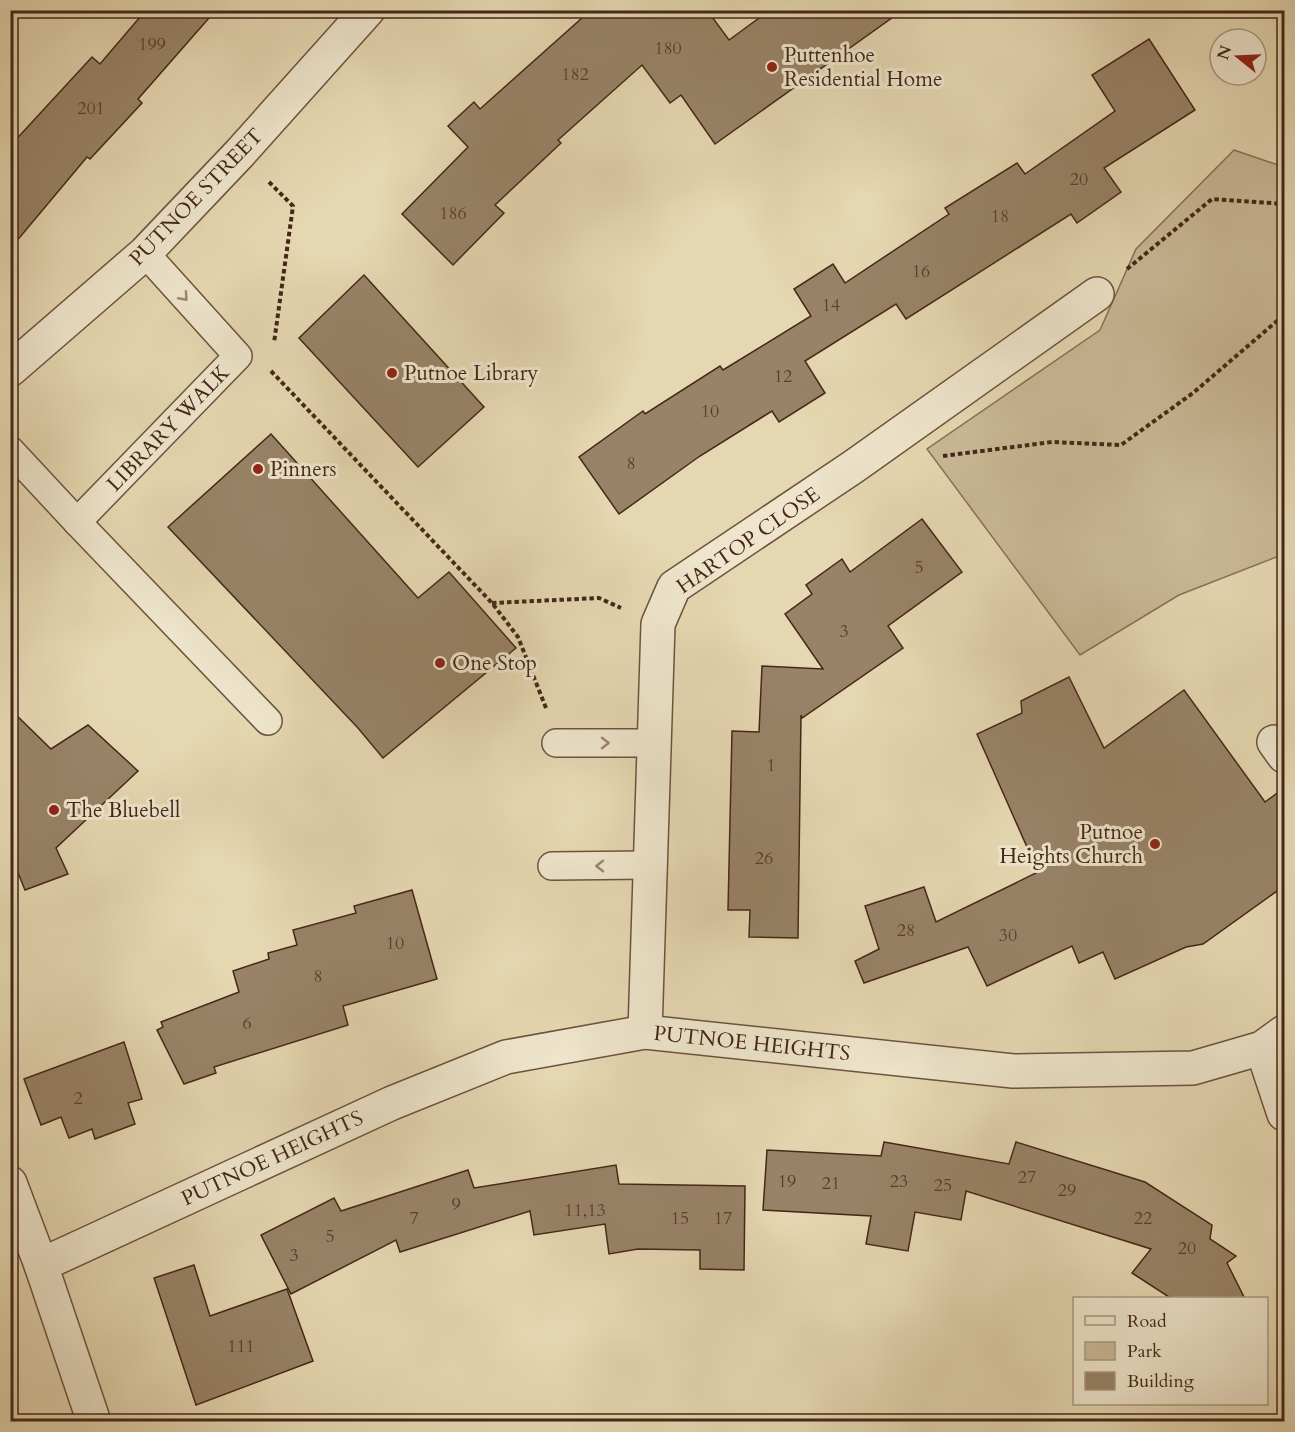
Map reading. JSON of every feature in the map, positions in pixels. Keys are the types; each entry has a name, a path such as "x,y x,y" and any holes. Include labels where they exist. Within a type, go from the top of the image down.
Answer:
{"street":[{"name":"PUTNOE STREET","path":"10,370 145,253 240,153 368,10"},
{"name":"HARTOP CLOSE","path":"645,1032 648,866 658,624 674,587 853,467 1097,294"},
{"name":"PUTNOE HEIGHTS","path":"41,1265 392,1103 506,1057 645,1032 1013,1071 1192,1068 1273,1040"},
{"path":"1273,1040 1284,1114"},
{"path":"10,1183 41,1265 94,1422"}],"lane":[{"name":"LIBRARY WALK","path":"77,522 238,356 145,253"},
{"path":"10,450 268,720"},
{"path":"556,743 654,743"},
{"path":"552,866 648,866"}],"path":[{"path":"240,153 293,206 274,347"},
{"path":"1097,294 1212,200 1284,204"},
{"path":"935,457 1052,442 1121,445 1193,393 1284,315"},
{"path":"272,359 270,370 492,603 518,637 542,696 556,743"},
{"path":"492,603 599,598 658,624"}],"green space":[{"path":"1234,150 1284,167 1284,554 1179,595 1080,655 927,449 1100,330 1136,249"}],"building":[{"path":"146,10 216,10 138,99 142,103 90,159 87,157 10,249 10,146 92,57 100,64"},
{"path":"591,10 707,10 729,40 770,10 903,10 715,144 681,95 670,103 642,65 558,140 561,143 495,205 504,213 453,265 402,214 468,147 448,126 474,102 480,109"},
{"path":"1149,39 1195,110 1104,168 1121,192 1077,223 1071,214 906,319 896,304 805,361 825,393 779,422 772,411 700,456 619,514 579,457 643,411 645,414 720,366 723,370 811,316 794,289 833,264 845,283 949,214 945,208 1017,163 1025,174 1115,111 1092,75"},
{"name":"Putnoe Library","path":"364,275 484,407 418,467 299,338"},
{"path":"271,434 418,598 449,572 516,648 383,758 358,728 168,527"},
{"path":"922,519 962,572 888,626 903,648 802,718 801,715 798,938 749,937 750,910 728,910 732,731 759,732 762,666 823,669 785,614 812,594 806,585 842,559 850,572"},
{"name":"Putnoe Heights Church","path":"1069,677 1104,748 1184,690 1265,802 1284,788 1284,886 1203,944 1186,947 1115,979 1103,952 1079,963 1072,946 987,986 968,947 864,983 855,961 879,949 865,906 924,887 936,922 1038,872 977,734 1022,713 1021,701"},
{"name":"The Bluebell","path":"10,709 51,749 88,725 138,771 56,848 68,874 25,890 10,853"},
{"path":"412,890 437,979 343,1006 348,1025 214,1067 216,1073 184,1084 157,1030 163,1027 161,1022 239,992 233,971 269,959 268,953 297,945 293,930 356,913 354,906"},
{"path":"124,1042 142,1099 128,1103 135,1124 95,1139 92,1129 69,1138 61,1117 41,1125 24,1079"},
{"path":"884,1142 1009,1164 1016,1142 1145,1182 1212,1225 1210,1239 1236,1256 1227,1263 1244,1297 1169,1297 1132,1273 1151,1249 966,1191 961,1220 915,1212 908,1251 866,1244 871,1216 763,1210 767,1150 881,1156"},
{"path":"616,1165 619,1184 745,1186 744,1270 700,1269 700,1250 638,1249 609,1254 605,1224 534,1235 530,1211 400,1252 396,1240 291,1294 261,1235 334,1198 341,1211 468,1170 474,1188"},
{"path":"194,1265 210,1316 287,1289 313,1361 196,1405 154,1278"}],"place":[{"name":"Puttenhoe Residential Home","path":"772,67"},
{"name":"Putnoe Library","path":"392,373"},
{"name":"Pinners","path":"258,469"},
{"name":"One Stop","path":"440,663"},
{"name":"The Bluebell","path":"54,810"},
{"name":"Putnoe Heights Church","path":"1155,844"}]}
